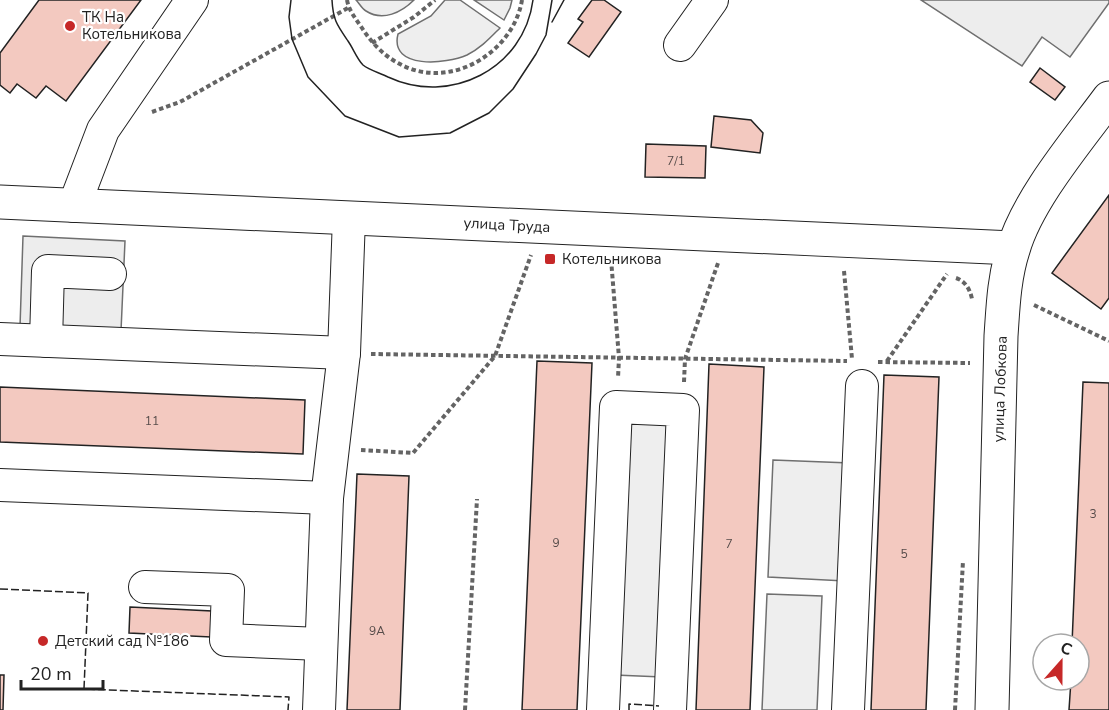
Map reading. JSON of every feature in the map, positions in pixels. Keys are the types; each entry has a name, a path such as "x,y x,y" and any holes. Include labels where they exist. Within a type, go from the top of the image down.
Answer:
{"main road":[{"name":"улица Лобкова","path":"992,710 1004,291 1013,248 1034,203 1109,98"},
{"name":"улица Труда","path":"0,202 1013,248"}],"street":[{"path":"74,206 103,129 192,0"},
{"path":"680,45 712,0"},
{"path":"319,710 327,498 344,353 349,218"},
{"path":"45,341 48,271 110,274"},
{"path":"0,339 344,353"},
{"path":"848,710 868,374"},
{"path":"603,710 616,407 683,410 670,710"},
{"path":"0,485 327,498"},
{"path":"145,587 228,591 226,640 321,644"}],"path":[{"path":"347,0 348,8 372,43 399,64 427,73 464,69 492,53 511,32 522,0"},
{"path":"372,43 435,0"},
{"path":"147,114 180,102 348,8"},
{"path":"333,449 413,453 495,356 532,252"},
{"path":"685,359 719,261 709,257"},
{"path":"611,258 619,358"},
{"path":"832,270 855,271"},
{"path":"344,353 852,361 844,270"},
{"path":"936,274 947,274 962,280 971,292 972,301"},
{"path":"868,374 886,362 947,274"},
{"path":"1004,291 1109,341"},
{"path":"886,362 972,363 972,352"},
{"path":"465,710 477,499"},
{"path":"955,710 963,554"}],"shaded area":[{"path":"356,0 414,0 398,12 379,16 365,10"},
{"path":"445,0 460,0 500,28 477,49 467,55 447,61 422,61 402,54 398,46 398,34 431,16"},
{"path":"474,0 512,0 504,20"},
{"path":"921,0 1109,0 1109,3 1070,57 1042,37 1022,66"},
{"path":"23,236 125,241 121,331 20,327"},
{"path":"626,418 672,420 662,677 615,675"},
{"path":"773,460 850,463 845,581 768,577"},
{"path":"767,594 822,596 817,710 762,710"}],"building":[{"name":"ТК На Котельникова","path":"39,0 141,0 66,101 46,86 36,98 17,84 10,93 0,85 0,53"},
{"path":"592,0 604,0 621,12 589,57 568,43 583,22 578,19"},
{"path":"1040,68 1065,87 1055,100 1030,82"},
{"path":"714,116 751,120 763,133 760,153 711,147"},
{"path":"646,144 706,146 705,178 645,177"},
{"path":"1109,195 1109,298 1101,309 1052,273"},
{"path":"537,361 592,363 577,710 522,710"},
{"path":"709,364 764,367 750,710 696,710"},
{"path":"884,375 939,377 926,710 871,710"},
{"path":"1083,382 1109,383 1109,710 1069,710 1070,692 1091,692 1091,632 1073,632"},
{"path":"0,387 305,400 303,454 0,442"},
{"path":"357,474 409,476 400,710 347,710"},
{"path":"130,607 212,611 211,637 129,633"},
{"path":"0,675 4,675 3,710 0,710"}],"tram line":[{"path":"291,0 289,17 292,39 308,77 345,116 399,137 450,133 489,113 513,89 536,54 546,35 552,0"},
{"path":"332,0 336,22 363,65 412,85 436,87 459,84 480,75 500,62 515,45 527,24 533,0"},
{"path":"552,22 564,0"}],"fence":[{"path":"0,589 88,593 84,689 289,697 288,710"},
{"path":"629,710 629,704 659,706"}],"place":[{"name":"ТК На Котельникова","path":"70,26"},
{"name":"Котельникова","path":"550,259"},
{"name":"Детский сад №186","path":"43,641"}]}
